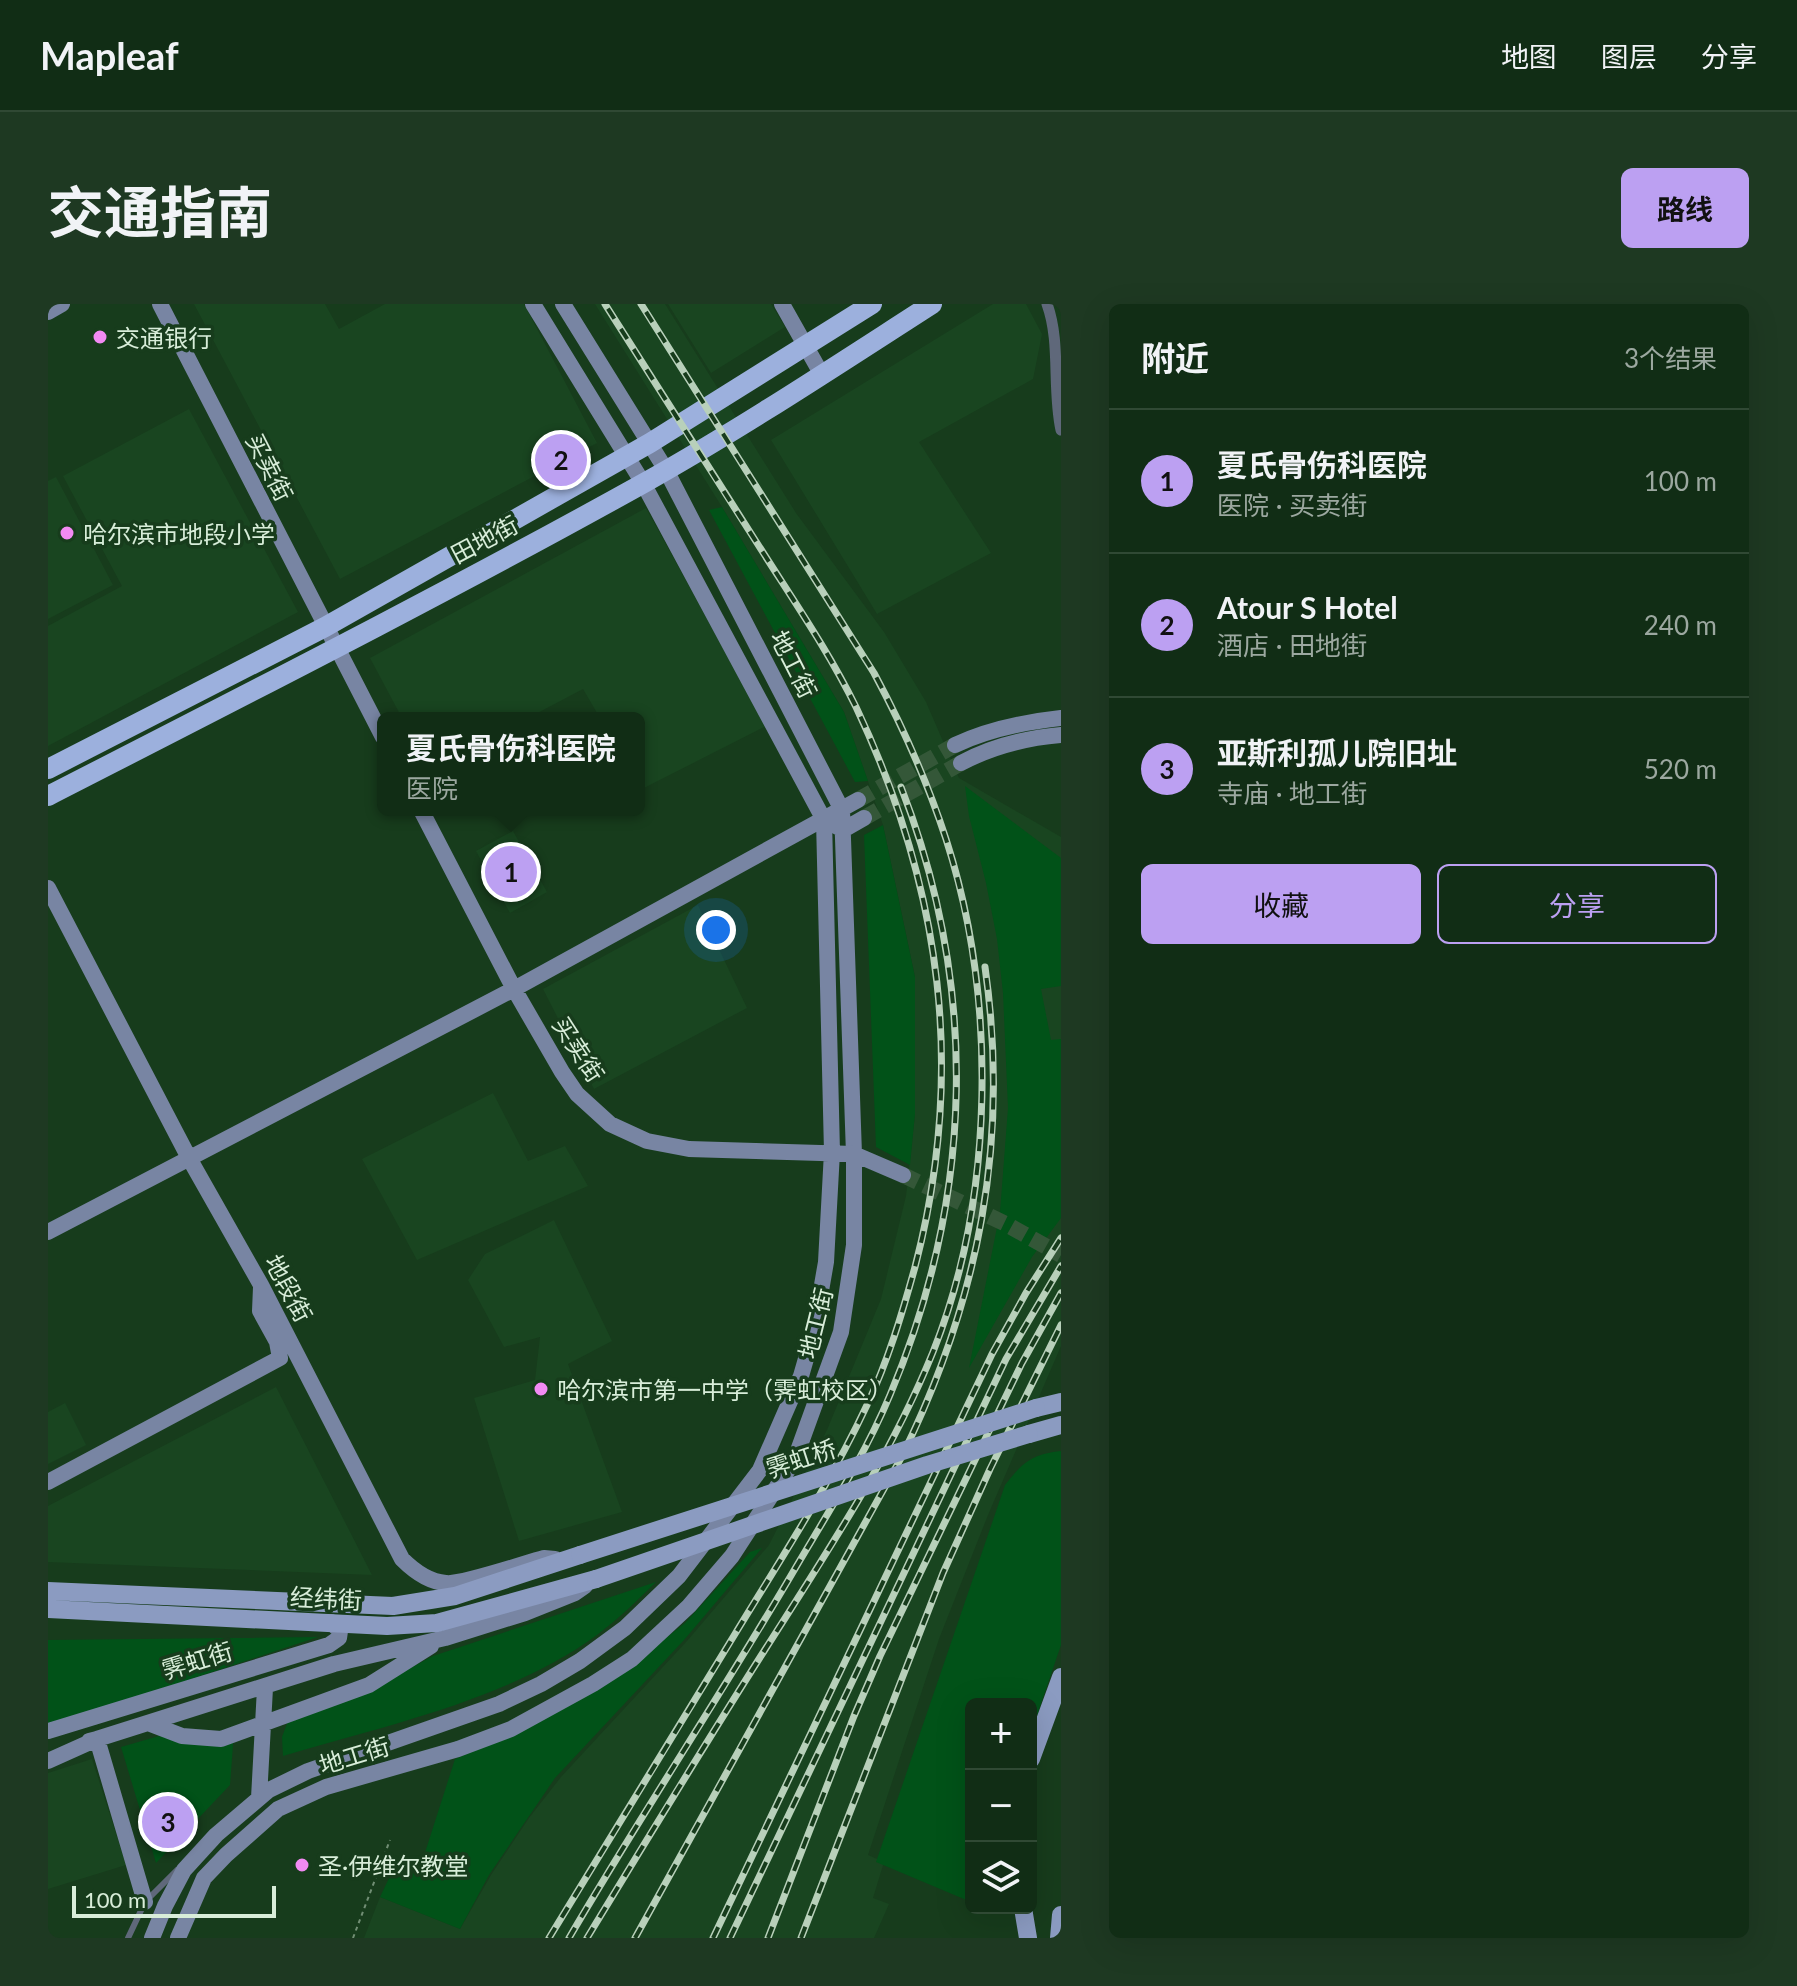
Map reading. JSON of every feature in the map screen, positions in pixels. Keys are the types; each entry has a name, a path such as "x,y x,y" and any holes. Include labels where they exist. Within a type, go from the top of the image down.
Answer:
{"highway":[{"name":"田地街","path":"48,769 325,627 627,457 872,304"},
{"name":"田地街","path":"48,796 337,648 643,483 822,375 932,304"}],"main road":[{"path":"48,312 62,304"},
{"name":"买卖街","path":"160,304 377,725"},
{"name":"地工街","path":"152,1938 184,1870 230,1822 269,1790 308,1771 466,1717 541,1684 580,1661 625,1628 679,1576 760,1470 801,1376 814,1331 826,1262 832,1152 824,820 643,483 533,304"},
{"name":"地工街","path":"178,1938 204,1878 278,1809 326,1787 458,1749 539,1715 632,1659 689,1606 732,1556 795,1459 841,1332 854,1245 854,1154 842,810 666,470 563,304"},
{"path":"782,304 822,375"},
{"path":"955,745 1023,722 1061,718"},
{"path":"961,763 1033,737 1061,735"},
{"path":"48,1232 514,989 858,800"},
{"name":"买卖街","path":"424,816 514,989 577,1094 610,1124 647,1141 689,1149 854,1154 903,1175"},
{"path":"824,820 843,830 864,818"},
{"name":"地段街","path":"48,888 189,1158 261,1285 402,1559 412,1570 447,1584 544,1558 572,1557"},
{"path":"48,1482 280,1358 277,1342 260,1311 261,1285"},
{"name":"霁虹桥","path":"572,1557 1061,1402"},
{"name":"霁虹桥","path":"596,1579 927,1465 1049,1429"},
{"name":"经纬街","path":"48,1591 393,1606 455,1596 572,1557"},
{"name":"经纬街","path":"48,1609 387,1626 437,1623 596,1579"},
{"name":"霁虹街","path":"48,1749 97,1739 334,1664 445,1638 525,1613 575,1593 596,1579"},
{"name":"霁虹街","path":"48,1731 329,1645 339,1638 340,1631 331,1622"},
{"name":"霁虹街","path":"148,1723 182,1736 221,1739 369,1685 445,1638"},
{"path":"1037,1743 1061,1677"},
{"path":"259,1798 265,1688"},
{"path":"97,1739 145,1902"},
{"name":"霁虹街","path":"48,1761 97,1739"},
{"path":"1024,1914 1028,1938"},
{"path":"1059,1938 1061,1915"}],"street":[{"path":"1047,304 1052,318 1054,382 1061,430"}],"lane":[{"path":"128,1938 145,1902 187,1859 230,1822"}],"path":[{"path":"353,1938 390,1840"}],"shaded area":[{"path":"194,304 325,304 339,329 385,304 524,304 597,443 340,579"},
{"path":"595,304 665,304 796,513 884,632 926,702 959,778 1061,837 1061,1346 988,1515 939,1639 868,1855 884,1862 873,1898 889,1904 874,1938 364,1938 380,1897 460,1929 491,1875 561,1777 687,1641 769,1545 827,1430 881,1299 906,1196 915,1114 915,977 883,825 844,712 722,507"},
{"path":"668,304 771,304 785,327 711,373"},
{"path":"993,304 1026,304 1042,334 1033,379 919,442 991,553 877,614 771,440"},
{"path":"189,409 298,612 48,746 48,626 122,586 63,476"},
{"name":"哈尔滨市地段小学","path":"56,477 113,585 48,619 48,481"},
{"path":"722,507 844,712 868,781 855,782 709,510"},
{"path":"646,508 766,726 645,787 645,712 596,712 583,689 539,712 399,712 370,658"},
{"path":"965,786 1061,858 1061,986 1041,989 1051,1040 1061,1039 1061,1218 1032,1257 969,1368 1000,1212 1008,1108 1003,993 997,939"},
{"path":"883,825 915,977 915,1114 910,1165 876,1147 864,835"},
{"path":"513,831 547,892 510,913 476,851"},
{"path":"698,905 747,1008 594,1089 543,989"},
{"path":"493,1093 528,1161 565,1146 588,1186 417,1260 362,1159"},
{"name":"哈尔滨市第一中学（霁虹校区）","path":"554,1220 612,1341 568,1364 622,1512 519,1541 474,1398 535,1380 540,1337 504,1347 468,1280 485,1254"},
{"path":"276,1387 372,1575 48,1562 48,1506"},
{"path":"65,1403 86,1445 48,1464 48,1412"},
{"path":"1061,1451 1061,1645 1037,1715 1037,1698 965,1698 965,1899 876,1862 1005,1485 1028,1461 1042,1454"},
{"path":"762,1548 684,1640 555,1778 489,1875 460,1929 380,1897 399,1857 422,1862 455,1759 521,1731 648,1652 685,1623 750,1552"},
{"path":"656,1582 597,1635 525,1677 445,1708 283,1756 282,1737 288,1721 358,1696 433,1656"},
{"path":"318,1637 53,1725 48,1726 48,1640"},
{"path":"234,1732 230,1785 156,1863 121,1747 159,1736 191,1744"},
{"path":"92,1759 126,1865 48,1889 48,1773"}],"tunnel":[{"path":"858,800 955,745"},
{"path":"864,818 961,763"},
{"path":"903,1175 1006,1224 1061,1255"}],"railway":[{"path":"549,1938 804,1521 867,1405 894,1337 915,1267 931,1194 939,1123 941,1052 937,982 926,913 909,844 885,775 856,707 821,644 605,304"},
{"path":"587,1938 856,1504 916,1391 953,1292 968,1229 978,1163 982,1097 981,1030 963,900 946,839 914,754 874,673 641,304"},
{"path":"569,1938 846,1482 890,1395 918,1320 938,1244 951,1168 956,1092 954,1015 944,939 926,863 901,787"},
{"path":"635,1938 901,1458 951,1339 982,1219 990,1158 992,1032 985,967"},
{"path":"713,1938 992,1354 1061,1238"},
{"path":"730,1938 1006,1359 1061,1266"},
{"path":"768,1938 880,1656 1022,1363 1061,1293"},
{"path":"801,1938 943,1573 1061,1325"}],"place":[{"name":"交通银行","path":"100,337"},
{"name":"Atour S Hotel","path":"561,460"},
{"name":"哈尔滨市地段小学","path":"67,533"},
{"name":"夏氏骨伤科医院","path":"511,872"},
{"name":"哈尔滨市第一中学（霁虹校区）","path":"541,1389"},
{"name":"亚斯利孤儿院旧址","path":"168,1822"},
{"name":"圣·伊维尔教堂","path":"302,1865"}]}
